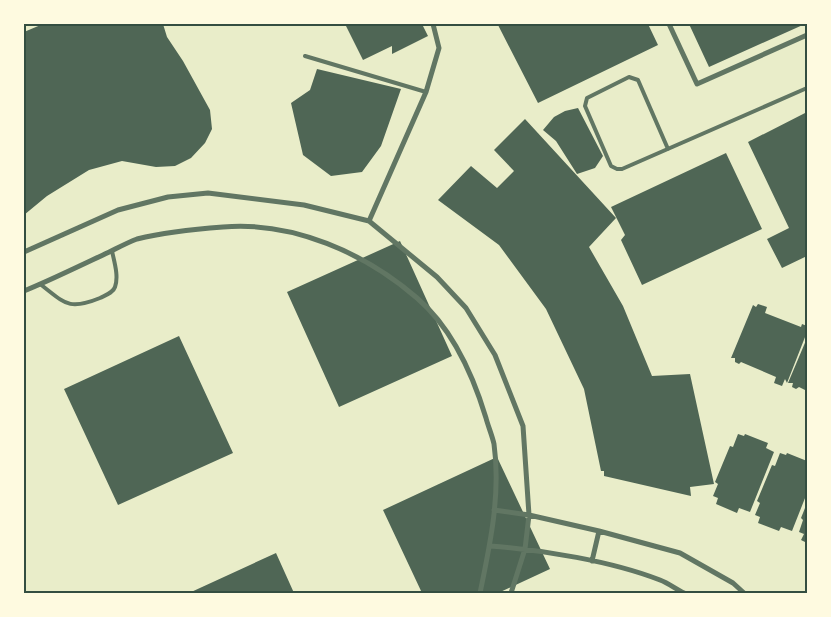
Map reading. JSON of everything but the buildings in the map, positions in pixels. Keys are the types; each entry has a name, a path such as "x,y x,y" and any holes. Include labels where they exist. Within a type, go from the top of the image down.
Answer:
{"street":[{"path":"369,221 426,92 439,48 433,24"},
{"path":"669,24 697,84 807,35"},
{"path":"24,252 118,210 168,197 208,193 304,205 369,221 437,278 466,308 495,355 523,426 529,515 525,549 511,593"},
{"path":"24,291 136,240 225,226 278,228 321,242 359,258 418,299 442,326 462,359 478,393 494,443 496,495 490,546 480,593"},
{"path":"494,510 529,515 598,531 680,554 733,583 744,593"},
{"path":"592,561 598,531"},
{"path":"490,546 525,549 592,561 662,580 684,593"}],"lane":[{"path":"305,56 426,92"},
{"path":"668,149 638,80 629,77 587,98 585,106 611,166 622,169 668,149 807,88"},
{"path":"40,284 64,303 74,305 88,302 110,293 115,287 116,277 112,251"}]}
